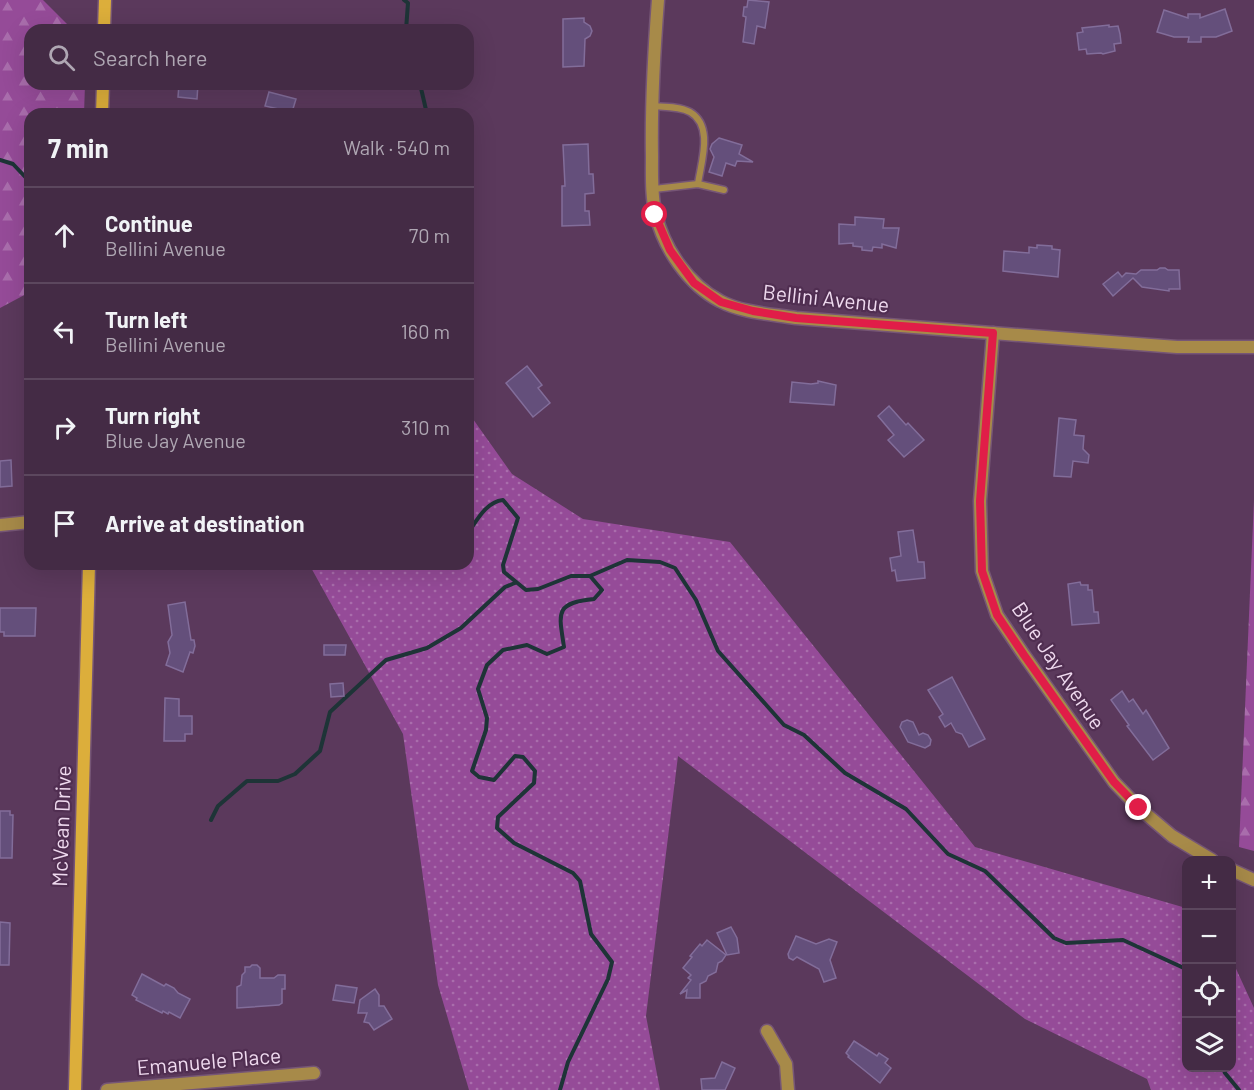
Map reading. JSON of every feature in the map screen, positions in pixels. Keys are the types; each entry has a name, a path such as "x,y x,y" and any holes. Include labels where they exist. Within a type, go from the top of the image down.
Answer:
{"main road":[{"path":"104,24 105,0"},
{"path":"102,108 103,90"},
{"name":"McVean Drive","path":"75,1090 88,570"}],"street":[{"name":"Bellini Avenue","path":"658,0 651,106 655,215 670,250 694,283 721,302 753,311 796,318 1177,347 1254,347"},
{"name":"Blue Jay Avenue","path":"993,333 980,501 982,571 997,615 1114,782 1139,808 1172,836 1204,856"},
{"path":"0,525 24,523"},
{"path":"1236,872 1254,880"},
{"path":"768,1031 786,1064 788,1090"},
{"name":"Emanuele Place","path":"107,1090 314,1073"}],"lane":[{"path":"651,106 679,108 691,112 698,121 705,135 698,184"},
{"path":"654,189 698,184 724,190"}],"green space":[{"path":"0,0 43,0 67,24 24,24 24,90 85,90 84,108 24,108 24,295 0,308"},
{"path":"474,420 512,474 583,519 730,542 975,847 1182,907 1182,1072 1236,1072 1236,969 1254,1008 1254,1090 1151,1090 1147,1079 1025,1019 678,756 646,1016 660,1090 469,1090 438,985 403,734 312,570 474,570"},
{"path":"1254,500 1254,851 1239,847"}],"building":[{"path":"748,0 769,2 765,28 757,26 754,44 743,42 746,17 743,16 744,7 747,7"},
{"path":"1225,9 1232,31 1216,37 1201,37 1201,42 1188,42 1189,37 1174,37 1157,32 1164,10 1188,18 1188,14 1200,14 1200,18"},
{"path":"584,18 584,22 590,26 592,31 585,39 584,66 563,67 563,19"},
{"path":"1109,25 1109,27 1118,26 1120,34 1121,43 1114,44 1115,51 1087,54 1086,49 1079,50 1077,33 1083,32 1082,28"},
{"path":"179,90 198,90 197,99 178,97"},
{"path":"269,92 296,99 293,108 265,106"},
{"path":"719,138 742,145 739,154 753,162 737,161 735,166 726,163 722,176 709,172 714,157 710,149"},
{"path":"588,144 589,174 593,174 594,193 585,194 585,211 589,211 590,225 562,226 562,186 565,186 563,145"},
{"path":"855,217 884,219 883,228 899,228 896,248 882,244 882,248 873,247 872,251 862,250 862,247 853,246 853,243 839,244 839,224 855,225"},
{"path":"1037,245 1052,246 1052,249 1060,250 1058,277 1003,271 1004,251 1029,253 1029,247 1037,248"},
{"path":"1160,268 1179,270 1180,289 1169,289 1169,291 1142,287 1133,278 1113,296 1103,284 1118,272 1122,277 1126,273 1136,274 1141,270"},
{"path":"527,366 542,385 538,388 550,403 533,417 506,383"},
{"path":"818,381 836,385 834,405 790,402 792,382 811,384 818,383"},
{"path":"889,406 924,440 904,457 888,440 894,435 878,416"},
{"path":"1059,418 1076,420 1074,435 1084,436 1083,449 1089,455 1088,463 1073,461 1071,477 1054,476"},
{"path":"11,460 12,486 0,487 0,461"},
{"path":"913,530 918,562 924,562 925,578 897,581 895,570 892,571 890,558 901,556 898,532"},
{"path":"1080,582 1081,585 1088,585 1088,590 1092,590 1094,612 1098,612 1099,623 1072,625 1068,584"},
{"path":"185,602 191,640 194,640 195,646 193,653 190,652 183,672 166,665 170,653 168,642 172,635 168,605"},
{"path":"0,608 36,608 35,636 4,636 4,632 0,632"},
{"path":"324,645 346,645 345,655 324,655"},
{"path":"952,677 985,739 969,747 962,734 956,732 951,723 945,727 939,717 943,714 928,690"},
{"path":"343,683 344,696 331,697 330,684"},
{"path":"1122,691 1129,702 1133,699 1143,714 1146,710 1169,748 1153,760 1127,726 1129,725 1111,700"},
{"path":"165,698 179,699 179,716 192,716 192,734 185,734 185,741 164,741"},
{"path":"907,720 913,722 919,735 923,733 928,735 931,740 930,745 925,748 908,742 900,727 902,722"},
{"path":"0,811 10,811 10,815 13,815 12,858 0,858"},
{"path":"0,922 10,923 9,965 0,965"},
{"path":"731,927 737,938 739,953 727,955 717,933"},
{"path":"796,936 816,944 829,939 837,942 830,960 836,978 824,982 819,969 797,957 793,960 789,958 788,954"},
{"path":"707,940 726,955 718,963 716,972 700,984 700,998 686,998 687,990 680,994 691,980 688,978 691,975 683,968 700,944 702,946"},
{"path":"252,965 260,968 260,978 285,975 282,1003 237,1008 237,987 241,985 245,967"},
{"path":"142,974 164,986 166,984 174,988 178,993 190,999 180,1018 169,1012 168,1014 163,1011 162,1013 136,1000 137,998 132,995"},
{"path":"336,985 357,988 354,1003 333,1000"},
{"path":"375,989 379,995 379,1006 384,1006 392,1019 374,1030 369,1023 364,1022 367,1013 358,1013 360,1000"},
{"path":"854,1041 877,1056 879,1053 888,1059 885,1063 891,1068 880,1083 848,1057 846,1053"},
{"path":"722,1062 735,1068 725,1090 702,1090 701,1079 715,1078"}],"waterway":[{"path":"404,0 408,3 406,24"},
{"path":"421,90 426,108"},
{"path":"0,160 13,164 24,176"},
{"path":"474,524 487,508 503,500 518,518 503,565 504,572 526,590 538,589 571,576 590,576 627,560 660,562 675,568 696,600 718,651 784,725 804,735 845,773 906,809 948,854 985,871 1054,938 1066,943 1123,940 1182,967"},
{"path":"560,1090 568,1062 608,979 612,962 591,934 580,881 573,873 514,843 497,828 498,817 534,783 535,771 523,757 515,756 494,780 479,777 472,771 486,730 487,718 478,689 487,665 503,650 527,645 547,654 564,647 562,612 572,603 594,599 602,590 590,576"},
{"path":"211,820 218,806 247,781 278,781 295,774 320,751 330,712 386,660 427,648 461,628 505,587 515,583"},
{"path":"1225,1072 1239,1090"}],"route":[{"path":"655,215 670,250 694,283 721,302 753,311 796,318 993,333 980,501 982,571 997,615 1114,782 1139,808"}]}
